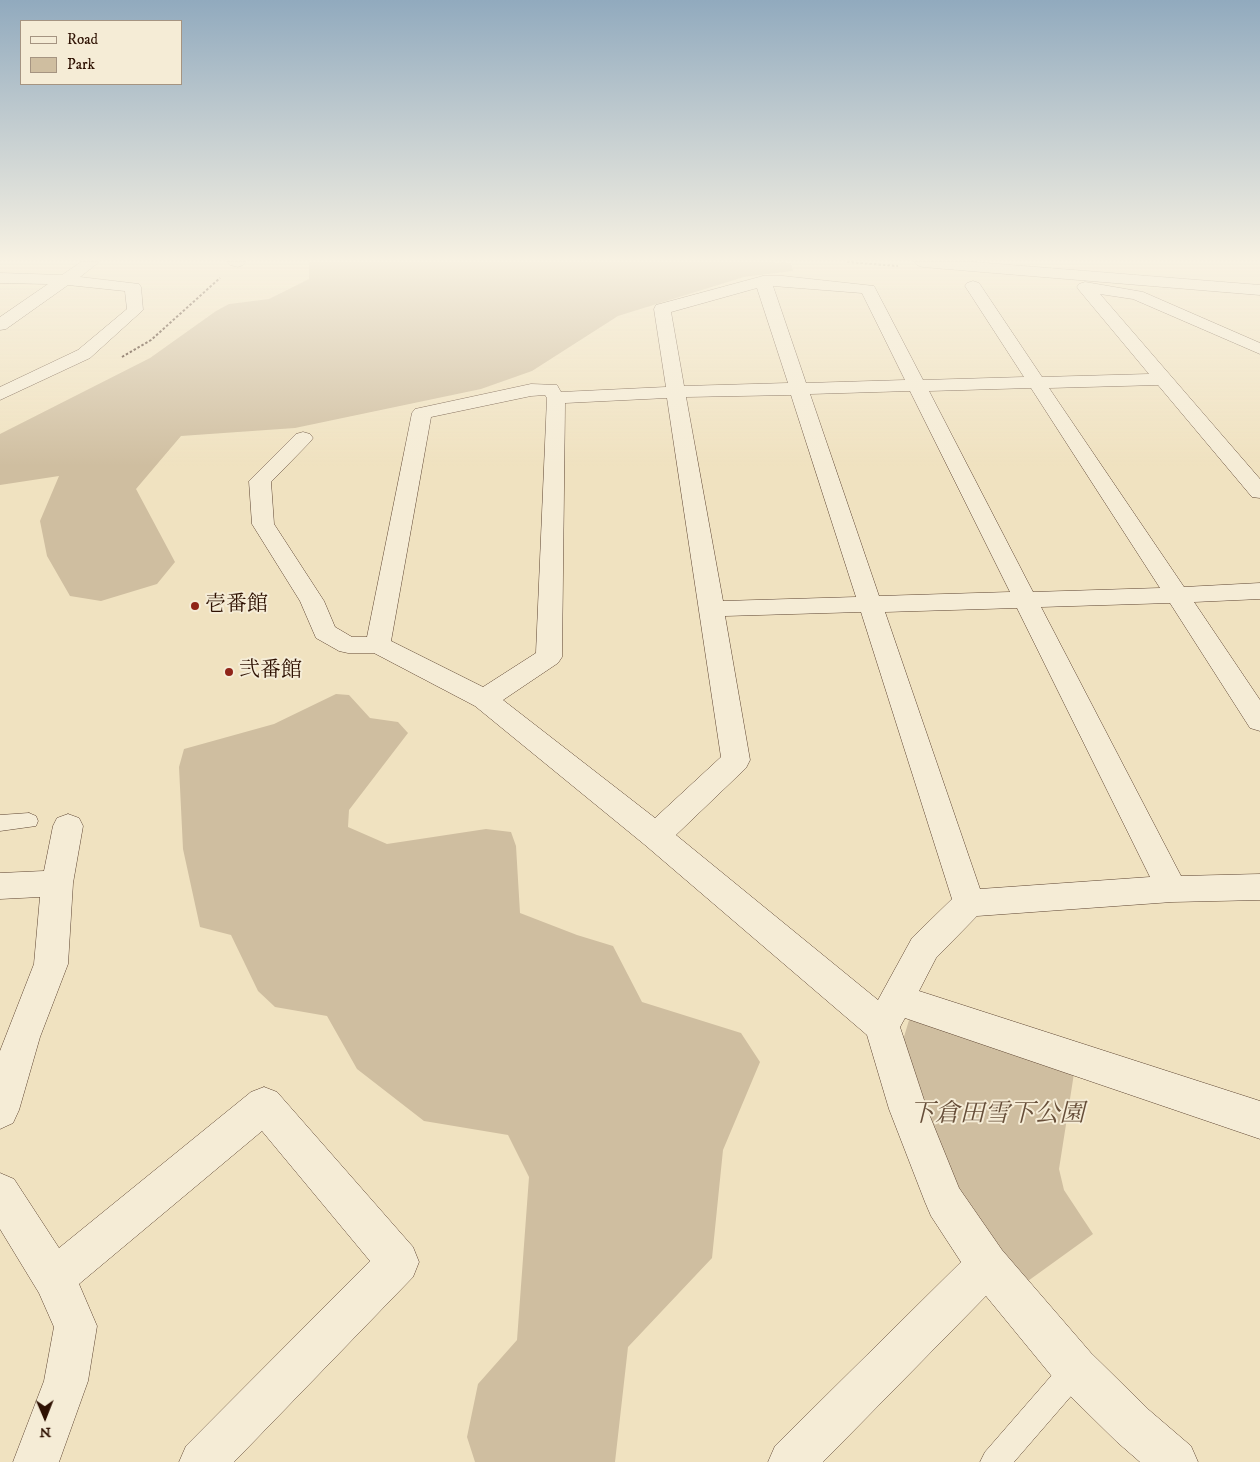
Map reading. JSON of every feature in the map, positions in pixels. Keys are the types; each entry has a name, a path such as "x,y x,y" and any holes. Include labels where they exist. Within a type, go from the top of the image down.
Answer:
{"street":[{"path":"0,394 84,354 112,330"},
{"path":"656,836 736,760 678,392 666,330"},
{"path":"779,330 969,903"},
{"path":"889,330 1172,889"},
{"path":"1002,330 1260,720"},
{"path":"1121,330 1260,492"},
{"path":"1217,330 1260,349"},
{"path":"556,398 678,392 1162,379"},
{"path":"378,645 422,413 531,390 550,389 556,398 550,657 484,699"},
{"path":"303,438 260,481 263,524 312,601 325,632 348,645 378,645 484,699 656,836 890,1013 1260,1120"},
{"path":"712,609 1260,591"},
{"path":"0,1110 22,1037 51,964 58,883 68,826"},
{"path":"0,886 58,883"},
{"path":"1175,1462 1133,1426 1075,1369 987,1265 945,1202 908,1109 890,1013 924,948 969,903 1172,889 1260,887"},
{"path":"54,1278 264,1105 398,1262 202,1462"},
{"path":"0,1193 54,1278 76,1326 66,1381 36,1462"},
{"path":"792,1462 987,1265"}],"lane":[{"path":"0,822 30,820"},
{"path":"994,1462 1075,1369"}],"green space":[{"path":"189,330 596,330 532,371 481,389 295,428 181,436 136,489 175,562 157,584 101,601 70,596 47,556 40,521 59,476 0,485 0,434 150,358"},
{"path":"336,694 349,695 370,718 398,722 408,733 349,810 348,827 387,844 486,829 511,832 516,846 520,913 577,935 613,946 642,1002 741,1033 760,1062 723,1150 712,1258 628,1347 615,1462 475,1462 467,1437 478,1384 517,1340 529,1177 508,1135 424,1121 357,1069 327,1016 275,1007 258,991 231,935 200,927 183,849 179,767 184,749 274,724"},
{"name":"下倉田雪下公園","path":"910,1017 1075,1067 1059,1169 1064,1190 1093,1234 1021,1286 972,1222 900,1050"}],"place":[{"name":"壱番館","path":"195,606"},
{"name":"弐番館","path":"229,672"}]}
